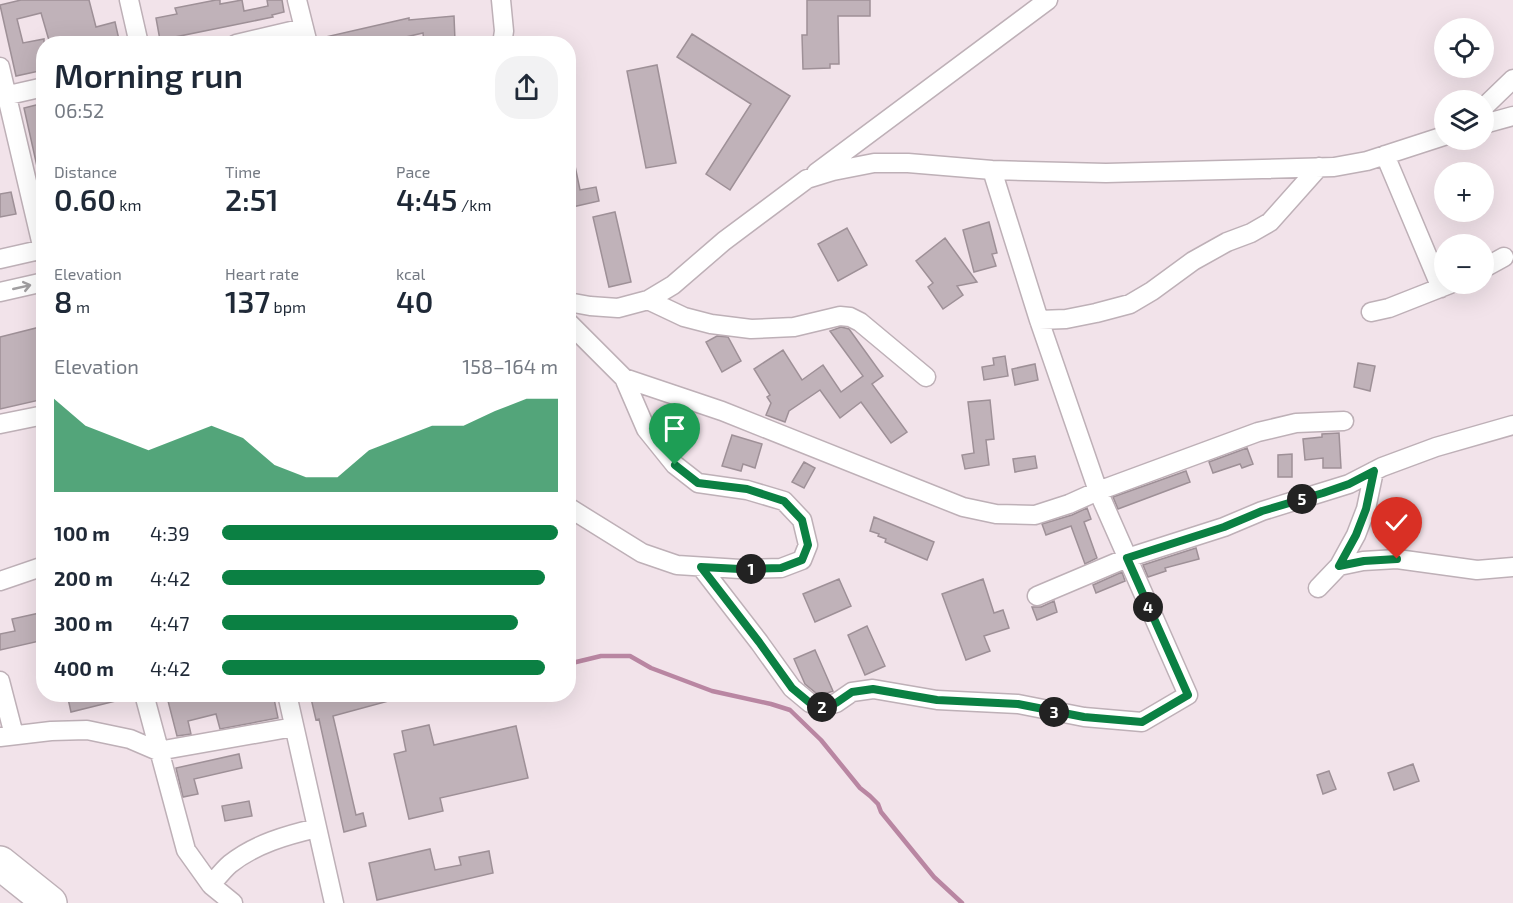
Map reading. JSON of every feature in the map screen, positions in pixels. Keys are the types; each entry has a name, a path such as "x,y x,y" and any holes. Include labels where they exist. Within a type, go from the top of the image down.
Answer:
{"highway":[{"path":"0,863 50,903"}],"street":[{"path":"129,0 137,36"},
{"path":"297,0 306,36"},
{"path":"501,0 503,36"},
{"path":"576,303 618,308 648,300 673,285 724,241 1048,0"},
{"path":"0,67 3,96 36,224"},
{"path":"1494,97 1513,79"},
{"path":"3,96 36,89"},
{"path":"1494,121 1513,116"},
{"path":"807,179 874,163 908,163 992,170 1106,173 1334,167 1367,161 1434,139"},
{"path":"1385,155 1434,260"},
{"path":"1039,320 1066,319 1130,304 1152,291 1192,261 1270,222 1319,167"},
{"path":"701,567 792,688 810,703 822,707 836,703 852,692 873,689 937,700 1018,704 1084,717 1142,722 1188,695 1098,491 1039,320 992,170"},
{"path":"0,259 36,252"},
{"path":"1494,262 1504,257"},
{"path":"0,292 36,284"},
{"path":"1371,312 1389,308 1434,291"},
{"path":"648,300 684,317 711,324 751,329 794,327 840,316 850,317 860,322 926,377"},
{"path":"576,329 624,378 646,429 675,465 698,483 747,489 784,501 802,520 808,545 802,560 781,568 740,569 677,565 642,552 576,512"},
{"path":"624,378 722,411 963,507 996,514 1035,515 1258,432 1296,423 1344,421"},
{"path":"0,424 36,417"},
{"path":"1037,596 1127,558 1224,527 1262,511 1340,487 1436,447 1513,425"},
{"path":"1318,588 1339,566 1356,535 1366,509 1374,471"},
{"path":"1339,566 1364,561 1397,559 1477,570 1513,567"},
{"path":"0,581 36,569"},
{"path":"0,681 7,736 87,730 129,739 158,751 294,727"},
{"path":"146,702 186,850 211,885 233,903"},
{"path":"289,702 334,903"},
{"path":"211,885 229,864 255,849 287,835 317,828"}],"building":[{"path":"21,0 89,0 96,27 115,22 118,36 48,36 41,13 17,19 23,43 36,41 36,72 16,76 0,5"},
{"path":"216,0 220,0 220,4 242,0 244,11 268,6 267,0 282,0 284,12 272,15 273,17 180,36 159,36 156,18 177,14 175,8"},
{"path":"807,0 870,0 870,16 838,16 839,64 830,64 830,68 803,69 802,35 807,35"},
{"path":"454,16 455,36 423,36 423,33 410,36 330,36 409,18 409,20"},
{"path":"692,34 790,96 730,190 706,174 751,104 677,57"},
{"path":"657,65 676,163 646,168 627,71"},
{"path":"36,105 36,162 24,108"},
{"path":"576,171 580,190 596,187 599,201 576,206"},
{"path":"11,192 16,214 0,217 0,194"},
{"path":"615,212 631,282 609,287 593,217"},
{"path":"989,222 997,253 992,254 996,266 974,272 963,230"},
{"path":"847,228 867,265 838,281 818,244"},
{"path":"945,238 977,282 957,286 963,295 943,309 928,287 933,283 916,261"},
{"path":"841,327 849,329 883,376 872,384 907,432 891,443 861,402 840,418 820,390 789,411 785,422 766,415 771,403 767,397 770,395 754,369 783,350 802,380 823,365 841,392 863,376 830,331"},
{"path":"36,328 36,401 0,409 0,337"},
{"path":"717,336 728,337 741,361 722,372 706,342"},
{"path":"1005,356 1008,376 984,380 982,367 994,365 993,358"},
{"path":"1358,363 1375,366 1370,391 1354,387"},
{"path":"1035,364 1038,380 1015,385 1012,369"},
{"path":"990,400 994,439 986,440 989,465 965,469 962,455 974,453 968,402"},
{"path":"1339,433 1341,468 1323,468 1323,458 1305,460 1303,439 1322,437 1322,434"},
{"path":"732,435 762,444 755,468 743,464 741,471 722,466"},
{"path":"1247,448 1253,464 1242,468 1240,464 1213,473 1209,462"},
{"path":"1292,454 1292,477 1278,477 1278,455"},
{"path":"1035,456 1037,468 1015,472 1013,459"},
{"path":"804,462 815,468 804,488 792,482"},
{"path":"1186,471 1190,482 1118,509 1113,497"},
{"path":"1087,508 1091,519 1084,522 1097,558 1085,564 1071,526 1046,535 1042,524"},
{"path":"874,517 934,542 927,560 885,542 886,539 870,531"},
{"path":"1196,548 1199,559 1165,568 1166,571 1148,577 1143,565"},
{"path":"1122,572 1125,581 1096,593 1093,585"},
{"path":"839,579 851,606 815,622 803,594"},
{"path":"983,579 994,613 1003,610 1009,628 984,636 990,651 966,660 942,594"},
{"path":"1054,601 1057,612 1037,620 1032,607 1041,607"},
{"path":"36,614 36,642 0,650 0,634 15,631 12,619"},
{"path":"867,626 885,666 865,675 848,635"},
{"path":"815,650 833,691 822,695 805,684 794,659"},
{"path":"69,702 112,702 71,712"},
{"path":"168,702 275,702 278,718 220,729 216,714 188,721 191,734 177,736"},
{"path":"312,702 385,702 333,716 356,815 363,813 366,826 344,832 319,719 316,720"},
{"path":"429,725 434,745 516,726 528,778 440,798 443,811 409,819 394,754 406,751 402,731"},
{"path":"239,754 242,768 194,779 198,794 183,797 176,768"},
{"path":"1413,764 1419,781 1394,790 1388,773"},
{"path":"1329,771 1336,789 1323,794 1317,775"},
{"path":"249,801 252,816 225,821 222,806"},
{"path":"430,849 435,870 461,865 459,857 489,851 493,873 377,900 369,863"}],"waterway":[{"path":"576,662 601,656 630,656 651,668 712,691 790,710 821,740 860,788 878,804 881,812 934,877 962,903"}],"route":[{"path":"675,465 698,483 747,489 784,501 802,520 808,545 802,560 781,568 701,567 792,688 810,703 822,707 836,703 852,692 873,689 937,700 1018,704 1084,717 1142,722 1188,695 1127,558 1224,527 1262,511 1349,484 1374,471 1366,509 1356,535 1339,566 1364,561 1397,559"}]}
